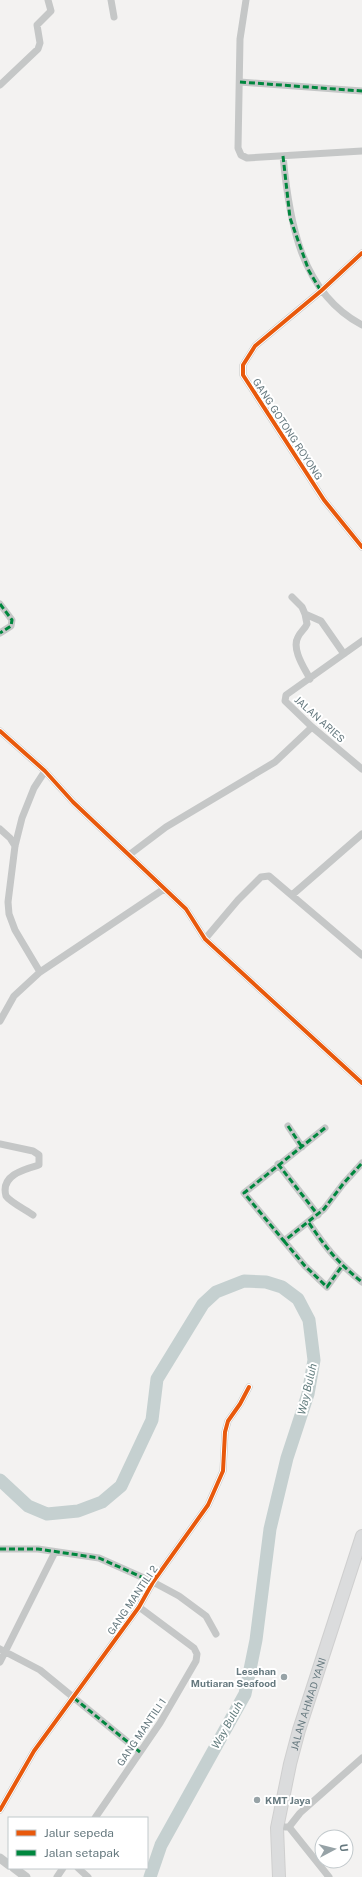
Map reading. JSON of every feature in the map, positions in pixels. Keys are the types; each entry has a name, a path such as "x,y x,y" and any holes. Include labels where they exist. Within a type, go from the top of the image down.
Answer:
{"highway":[{"name":"JALAN AHMAD YANI","path":"279,1877 277,1828 299,1730 362,1539"}],"street":[{"path":"0,85 38,49 40,43 37,25 51,11 48,0"},
{"path":"111,0 114,17"},
{"path":"246,0 240,39 238,148 241,155 247,158 362,151"},
{"path":"240,82 362,91"},
{"path":"283,156 290,218 309,271 321,291 335,306 350,319 362,325"},
{"name":"GANG GOTONG ROYONG","path":"362,253 321,291 255,346 243,365 244,375 324,500 362,547"},
{"path":"292,597 302,607 306,614 307,624 298,637 296,643 302,665 310,679 362,641"},
{"path":"0,604 12,620 11,626 0,633"},
{"path":"306,614 321,621 344,654"},
{"name":"JALAN ARIES","path":"310,679 286,694 285,701 312,727 362,769"},
{"path":"129,855 166,827 275,762 312,727"},
{"path":"0,731 45,771 73,802 186,909 205,939 362,1083"},
{"path":"40,972 15,930 9,914 9,888 15,846 22,818 34,788 45,771"},
{"path":"0,829 10,838 15,846"},
{"path":"292,895 362,834"},
{"path":"205,939 238,900 262,877 269,876 362,955"},
{"path":"0,1021 14,996 40,972 164,889"},
{"path":"288,1126 302,1147"},
{"path":"325,1128 278,1164 244,1193 304,1266 327,1287 332,1283 342,1266"},
{"path":"0,1144 33,1151 39,1155 39,1165 13,1173 6,1179 3,1186 7,1197 32,1214"},
{"path":"284,1241 318,1215 329,1204 343,1184 362,1163"},
{"path":"278,1164 318,1215"},
{"path":"309,1223 328,1251 342,1266 362,1282"},
{"name":"GANG MANTILI 2","path":"0,1810 34,1751 139,1607 153,1582 208,1505 223,1471 225,1432 228,1421 240,1404 248,1388"},
{"path":"0,1549 38,1549 99,1558 153,1582 179,1596 206,1616 216,1634"},
{"path":"0,1662 3,1650 54,1552"},
{"name":"GANG MANTILI 1","path":"96,1817 140,1752 196,1661 197,1654 194,1648 139,1607"},
{"path":"3,1650 40,1670 140,1752"},
{"path":"277,1828 289,1827 300,1813 361,1760"},
{"path":"289,1827 329,1877"},
{"path":"15,1869 26,1877"},
{"path":"79,1869 88,1877"}],"waterway":[{"name":"Way Buluh","path":"0,1480 28,1506 47,1514 78,1511 102,1502 121,1486 152,1420 157,1379 203,1304 216,1292 244,1281 266,1282 282,1287 298,1299 309,1320 314,1360 308,1394 287,1458 270,1529 256,1640 245,1694 161,1845 150,1877"}],"marked path":[{"path":"240,82 362,91"},
{"path":"283,156 290,218 309,271 321,291"},
{"path":"0,604 12,620 11,626 0,633"},
{"path":"288,1126 302,1147"},
{"path":"325,1128 244,1193 284,1241 324,1209 343,1184 362,1163"},
{"path":"278,1164 318,1215"},
{"path":"309,1223 333,1255 362,1282"},
{"path":"284,1241 305,1266 327,1287 342,1266"},
{"path":"0,1549 38,1549 99,1558 153,1582"},
{"path":"74,1698 140,1752"}],"cycle path":[{"path":"362,253 321,291 255,346 243,365 243,375 324,500 362,547"},
{"path":"0,731 45,771 73,802 186,909 205,939 362,1083"},
{"path":"0,1810 34,1751 139,1607 153,1582 208,1505 223,1471 225,1432 228,1421 240,1404 249,1387"}],"place":[{"name":"Lesehan Mutiaran Seafood","path":"284,1677"},
{"name":"KMT Jaya","path":"257,1800"}]}
